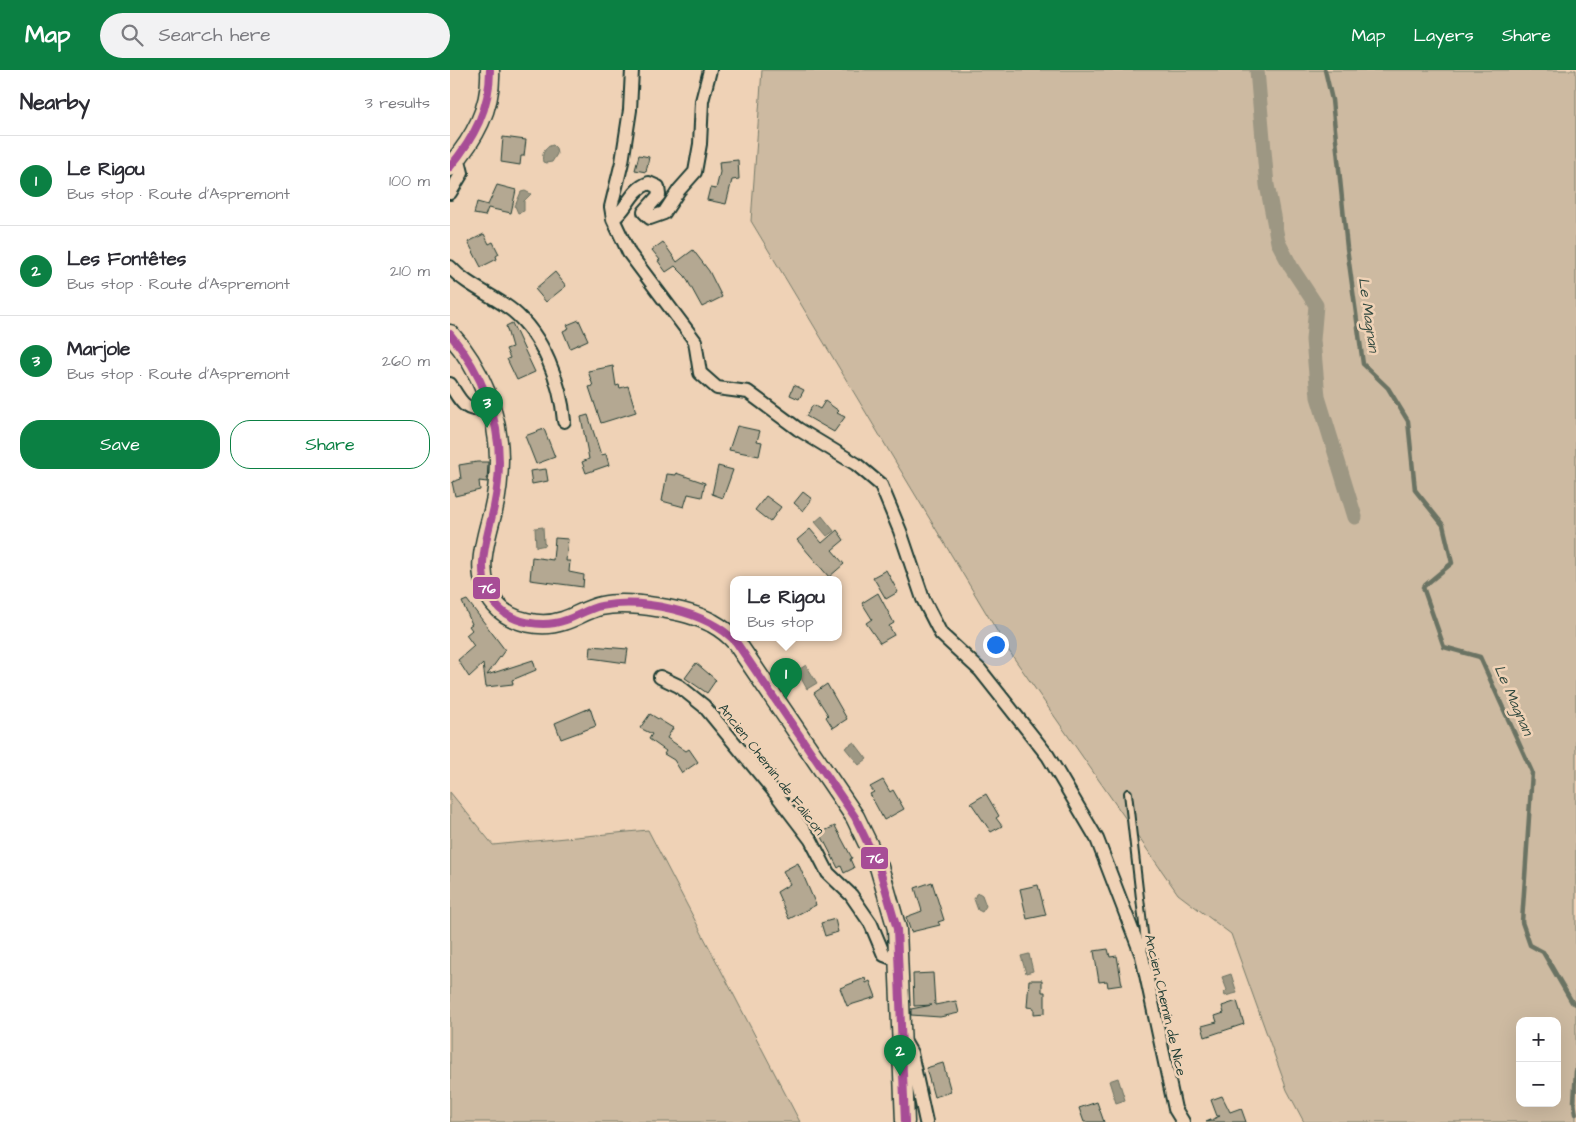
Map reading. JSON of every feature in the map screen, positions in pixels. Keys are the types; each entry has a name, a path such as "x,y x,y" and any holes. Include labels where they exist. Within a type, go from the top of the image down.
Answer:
{"street":[{"path":"450,193 462,173 454,162 476,132 486,109 490,70"},
{"path":"632,70 630,110 622,162 612,207 613,219 621,214 635,190 649,183 658,187 659,195 644,212 650,218 659,216 664,213 679,190 695,172 700,144 702,101 710,70"},
{"name":"Ancien Chemin de Nice","path":"613,219 628,253 695,341 700,373 717,388 748,392 798,429 856,464 881,485 900,531 923,599 941,634 980,670 1048,756 1097,839 1142,956 1175,1109 1183,1122"},
{"path":"450,267 465,281 512,311 526,324 543,352 562,399 564,421"},
{"path":"450,334 477,373 490,407 499,458 494,506 482,550 482,570 489,594 496,606 517,619 543,624 564,621 601,606 627,605 697,616 727,632 730,636"},
{"path":"450,384 463,405 472,410 490,407"},
{"path":"734,641 858,822 874,853 888,890 897,929 900,961 905,1122"},
{"name":"Ancien Chemin de Falicon","path":"660,677 679,686 704,706 808,835 828,873 851,895 872,924 884,955 900,961"},
{"path":"901,1038 908,1045 911,1053 926,1122"}],"lane":[{"path":"1128,793 1145,942 1142,956"}],"shaded area":[{"path":"762,70 1576,70 1576,1122 1304,1122 1287,1090 1231,934 1178,894 1009,651 751,221"},
{"path":"553,145 556,148 557,154 552,162 543,162 544,151"},
{"path":"525,191 531,194 524,201 524,211 518,213 515,206 521,192"},
{"path":"822,516 834,531 827,536 815,522"},
{"path":"543,527 544,543 546,545 536,547 535,528"},
{"path":"806,665 817,683 807,689 797,671"},
{"path":"854,742 867,759 859,765 845,748"},
{"path":"450,792 493,845 648,830 800,1122 450,1122"},
{"path":"976,894 982,895 986,906 982,912 978,910 974,899"},
{"path":"1029,954 1033,971 1026,973 1021,956"},
{"path":"1231,974 1237,993 1225,996 1224,993 1227,990 1222,977"},
{"path":"1118,1078 1125,1100 1116,1103 1109,1081"}],"building":[{"path":"503,137 526,140 524,156 521,156 520,165 501,162"},
{"path":"639,155 649,157 646,172 635,170"},
{"path":"738,160 739,179 732,180 726,204 707,200 710,188 716,189 720,172 719,162"},
{"path":"497,185 516,190 511,213 488,208 485,216 474,214 477,202 488,205"},
{"path":"484,234 489,244 493,242 499,254 496,256 497,259 481,267 468,242"},
{"path":"663,242 677,262 693,250 709,271 722,297 702,307 685,276 675,266 666,272 658,261 660,260 652,250"},
{"path":"555,272 566,286 546,302 535,289"},
{"path":"579,320 588,340 570,348 563,331 569,328 567,325"},
{"path":"512,323 535,372 517,380 507,359 510,358 506,349 512,347 506,326"},
{"path":"613,366 616,386 619,385 620,388 628,386 636,412 601,423 589,387 593,386 588,371"},
{"path":"794,385 804,390 799,399 790,395"},
{"path":"825,401 839,411 837,413 845,417 834,432 806,416 813,405 820,409"},
{"path":"588,415 601,455 606,454 609,465 586,473 582,462 589,459 581,417"},
{"path":"737,426 760,431 757,441 762,442 759,456 729,450"},
{"path":"544,429 555,457 536,464 525,436"},
{"path":"488,462 487,482 479,481 480,490 455,496 452,482 461,479 459,465"},
{"path":"718,466 733,470 723,498 712,494"},
{"path":"546,469 548,481 532,484 530,471"},
{"path":"676,473 705,483 702,497 688,494 684,507 662,501 667,474 676,475"},
{"path":"803,492 812,499 803,511 794,503"},
{"path":"766,496 781,507 770,522 755,510"},
{"path":"810,529 822,543 837,530 844,540 832,550 844,564 828,576 797,540"},
{"path":"555,538 568,539 566,561 570,561 569,572 584,575 583,587 530,580 532,557 553,560"},
{"path":"886,570 898,592 886,599 873,577"},
{"path":"878,593 894,623 889,626 894,635 880,643 866,623 872,619 862,603"},
{"path":"467,600 505,650 487,675 533,660 536,670 512,680 513,684 486,687 483,664 469,677 458,660 474,646 466,635 472,630 469,626 472,624 462,602"},
{"path":"591,646 628,649 626,663 590,658"},
{"path":"696,663 716,680 707,693 685,678"},
{"path":"827,684 847,719 833,728 826,717 828,715 814,693"},
{"path":"590,708 596,726 561,739 555,723"},
{"path":"650,714 673,728 667,738 686,751 689,749 698,762 682,773 674,760 664,754 666,751 649,739 652,734 640,728"},
{"path":"883,780 890,792 893,790 904,809 884,820 870,794 874,792 870,787"},
{"path":"986,794 999,816 996,818 1002,826 991,832 971,803"},
{"path":"835,826 852,858 850,859 854,868 844,873 841,866 838,868 820,833"},
{"path":"798,863 816,905 789,919 777,892 790,884 783,871"},
{"path":"932,882 944,920 938,922 940,925 911,932 906,917 922,911 915,888"},
{"path":"1038,885 1046,915 1027,919 1020,889"},
{"path":"835,919 838,932 825,936 821,923"},
{"path":"1108,949 1110,957 1117,956 1122,985 1108,987 1107,981 1099,982 1094,951"},
{"path":"933,973 935,1005 956,1001 959,1013 940,1017 911,1015 911,1009 932,1005 914,1006 913,974"},
{"path":"865,978 866,983 870,981 876,997 847,1006 840,988"},
{"path":"1029,980 1042,980 1042,992 1045,992 1045,1013 1034,1014 1034,1008 1027,1007"},
{"path":"1237,1001 1244,1024 1205,1037 1202,1026 1217,1022 1215,1016 1224,1013 1222,1006"},
{"path":"943,1063 951,1092 934,1097 926,1068"},
{"path":"1222,1096 1230,1112 1241,1108 1246,1122 1206,1122 1220,1116 1217,1116 1211,1100"},
{"path":"1097,1102 1104,1122 1084,1122 1079,1108"}],"waterway":[{"path":"1257,70 1267,185 1278,242 1291,267 1316,305 1313,340 1318,397 1355,517"},
{"name":"Le Magnan","path":"1325,70 1332,100 1347,248 1363,364 1388,388 1408,421 1415,490 1443,525 1452,563 1423,587 1444,647 1480,657 1532,772 1522,922 1530,945 1543,952 1572,1002 1576,1004"},
{"name":"Le Magnan","path":"1576,1071 1574,1102 1576,1114"}],"transit line":[{"name":"76","path":"450,167 473,134 484,110 490,70"},
{"name":"76","path":"450,334 479,378 496,427 499,462 498,479 483,558 485,582 489,594 496,605 519,620 538,624 557,622 597,607 617,604 654,606 673,609 691,615 708,622 730,636"},
{"name":"76","path":"735,641 855,817 879,867 897,929 905,1122"}],"place":[{"name":"Marjole","path":"487,428"},
{"name":"Le Rigou","path":"786,699"},
{"name":"Les Fontêtes","path":"900,1076"}]}
